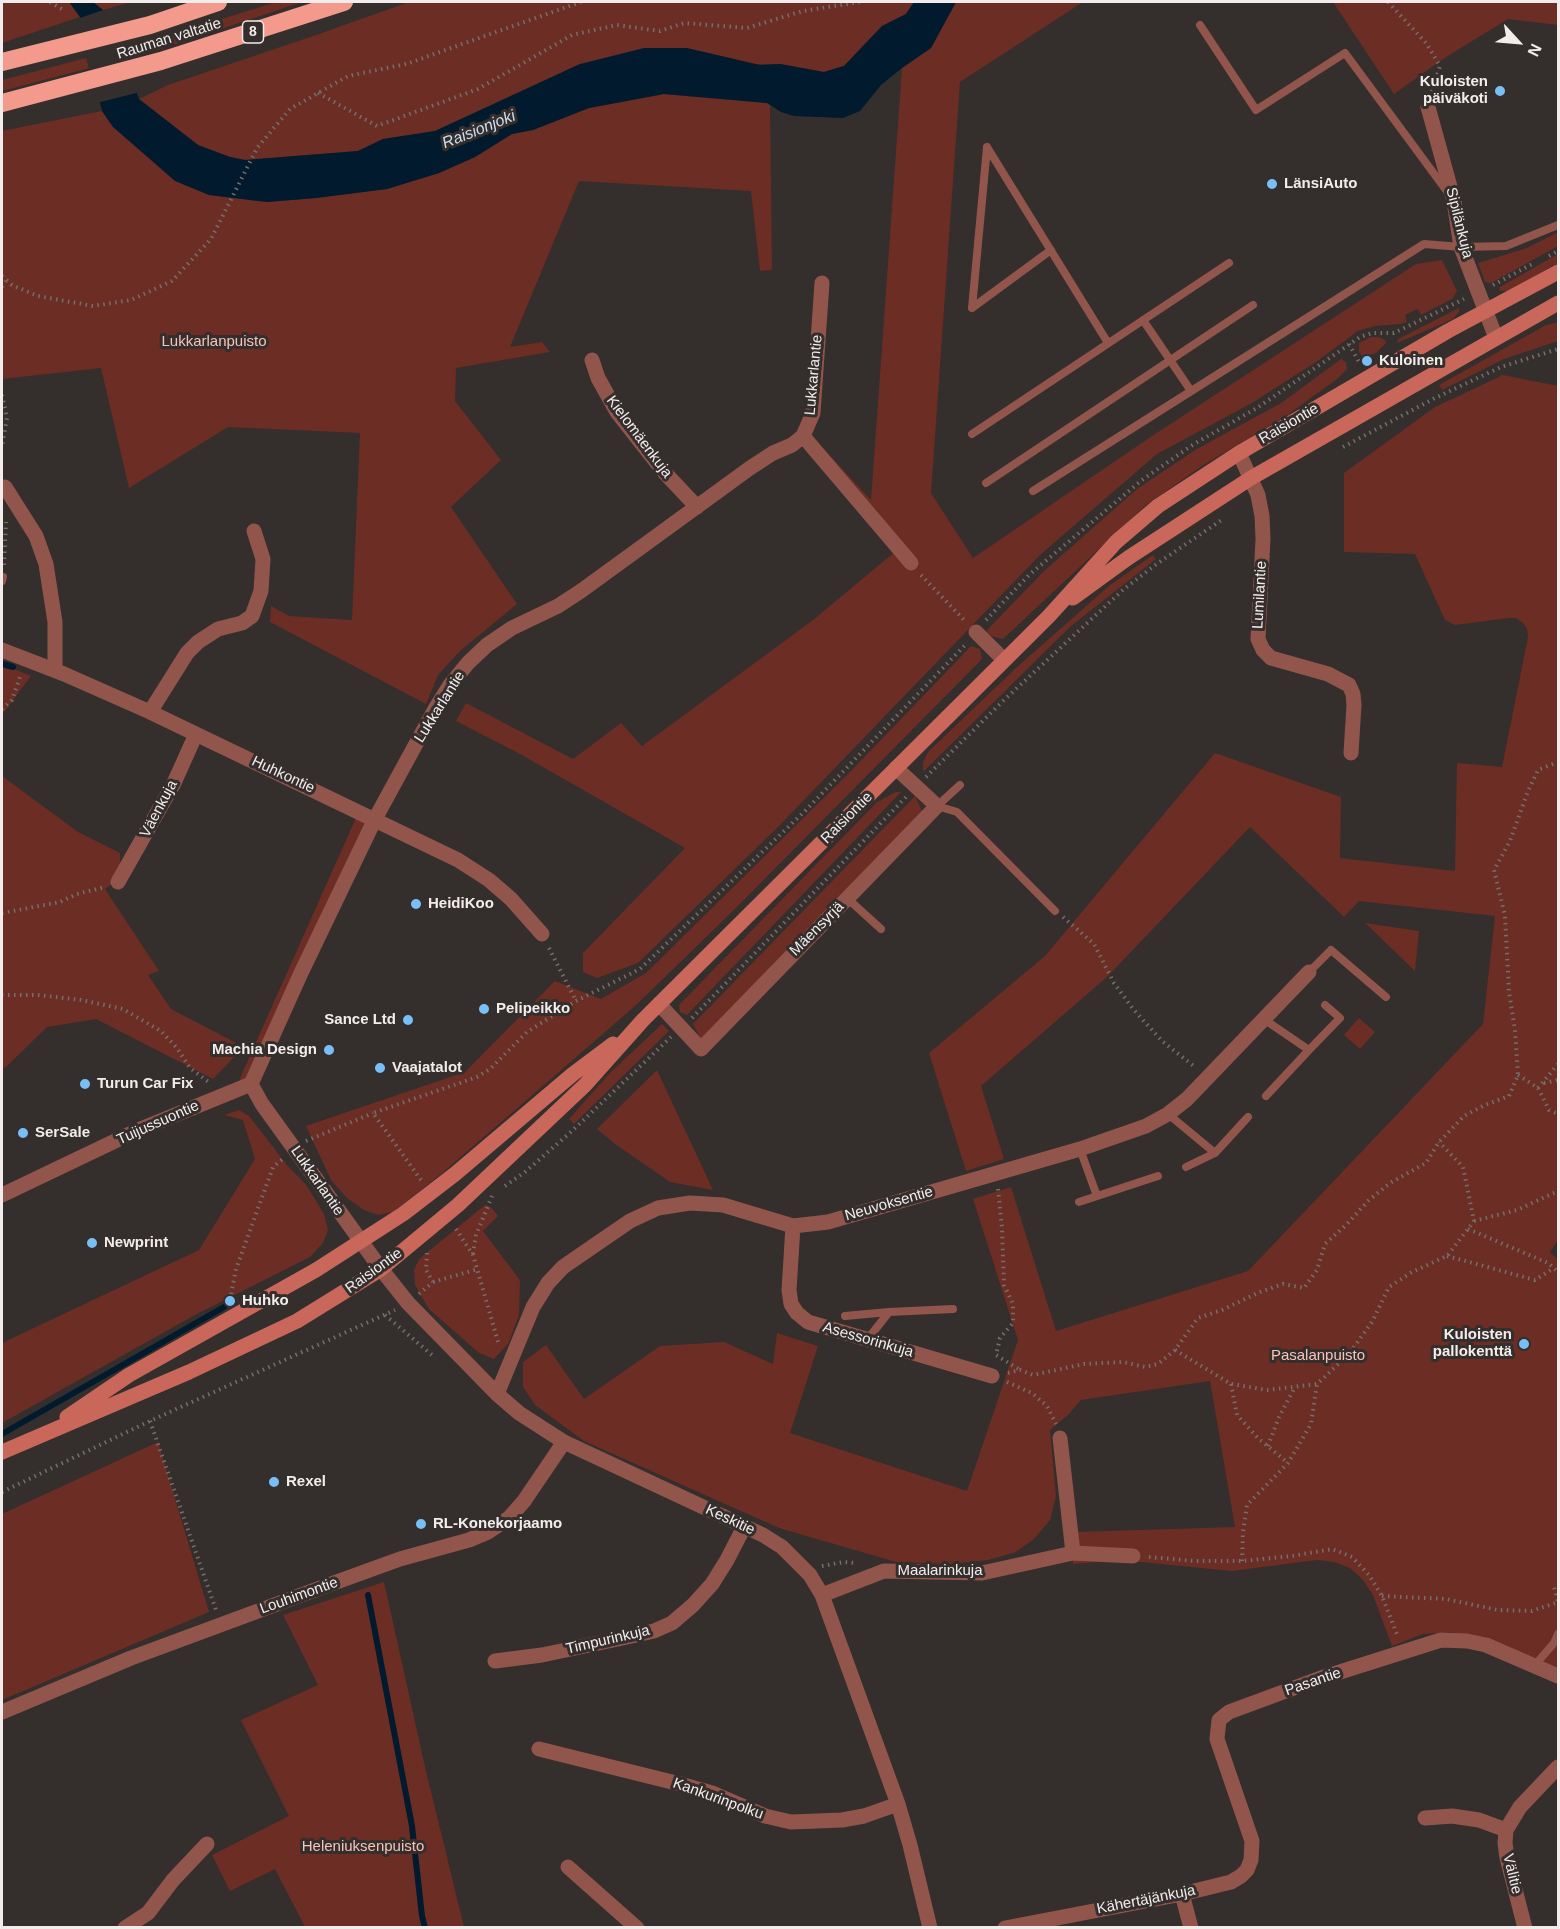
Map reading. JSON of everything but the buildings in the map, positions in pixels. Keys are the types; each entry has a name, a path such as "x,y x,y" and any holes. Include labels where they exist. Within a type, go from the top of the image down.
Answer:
{"highway":[{"name":"Rauman valtatie","path":"2,62 150,25 218,2"},
{"name":"Rauman valtatie","path":"2,103 161,61 344,2"}],"main road":[{"name":"Raisiontie","path":"2,1452 170,1381 297,1321 381,1269 458,1205 585,1085 659,1004 1049,616 1116,542 1158,506 1239,453 1419,347 1558,272"},
{"name":"Raisiontie","path":"1049,616 1128,558 1251,478 1558,303"},
{"name":"Raisiontie","path":"43,1433 129,1375 240,1314 403,1214 455,1174 573,1074 644,1020"}],"street":[{"name":"Sipilänkuja","path":"1428,107 1454,201 1461,247 1496,338"},
{"name":"Lukkarlantie","path":"360,1242 262,1104 251,1084 375,819 450,685 487,645 512,628 558,606 581,591 750,468 792,445 803,436 813,413 822,283"},
{"name":"Kielomäenkuja","path":"592,360 598,378 617,412 665,473 697,507"},
{"path":"803,436 911,563"},
{"name":"Lumilantie","path":"1239,453 1258,495 1263,528 1258,639 1263,650 1271,658 1328,674 1349,685 1354,705 1351,753"},
{"path":"5,487 36,536 46,564 55,622 56,670"},
{"path":"150,712 187,653 198,642 207,634 242,622 252,616 261,591 263,559 254,531"},
{"path":"976,632 1004,660"},
{"name":"Huhkontie","path":"2,650 56,670 150,712 458,860 489,880 511,899 542,934"},
{"name":"Väenkuja","path":"118,882 174,783 195,734"},
{"path":"896,768 937,806"},
{"name":"Mäensyrjä","path":"659,1004 701,1049 937,806"},
{"name":"Neuvoksentie","path":"497,1394 532,1307 548,1283 563,1267 630,1221 658,1208 690,1203 723,1205 794,1226 828,1222 1080,1149 1146,1126 1187,1100 1309,972"},
{"name":"Tuijussuontie","path":"2,1196 136,1131 251,1084"},
{"name":"Asessorinkuja","path":"794,1226 789,1290 791,1304 797,1313 808,1322 992,1376"},
{"name":"Keskitie","path":"360,1242 408,1303 497,1394 519,1413 564,1442 782,1547 810,1575 822,1595 898,1804 930,1928"},
{"path":"1060,1438 1072,1553"},
{"name":"Louhimontie","path":"2,1712 120,1662 221,1624 400,1559 470,1540 488,1532 509,1518 524,1501 564,1442"},
{"name":"Timpurinkuja","path":"495,1661 542,1655 632,1636 654,1631 672,1623 712,1584 744,1527"},
{"name":"Maalarinkuja","path":"822,1595 884,1571 982,1573 1072,1553 1133,1556"},
{"name":"Pasantie","path":"1247,1870 1251,1860 1252,1841 1217,1739 1219,1720 1229,1712 1441,1640 1467,1641 1486,1645 1558,1676"},
{"name":"Kankurinpolku","path":"539,1749 712,1793 765,1816 791,1822 842,1820 864,1816 898,1804"},
{"path":"1425,1818 1452,1816 1479,1820 1506,1830 1520,1807 1558,1767"},
{"name":"Välitie","path":"1506,1830 1507,1858 1525,1928"},
{"path":"125,1928 148,1913 173,1880 207,1844"},
{"path":"568,1867 637,1928"},
{"name":"Kähertäjänkuja","path":"1005,1928 1182,1894 1231,1882 1247,1870"},
{"path":"1182,1894 1191,1928"}],"lane":[{"path":"1200,25 1256,110 1345,53 1454,201"},
{"path":"1051,250 972,308 987,147 1022,203 1051,250 1108,343"},
{"path":"1033,490 1424,244 1461,247 1506,246 1558,225"},
{"path":"972,434 1229,263"},
{"path":"986,483 1253,305"},
{"path":"1143,320 1191,391"},
{"path":"937,806 960,785"},
{"path":"937,806 957,812 1055,911"},
{"path":"848,898 881,929"},
{"path":"1309,972 1331,950 1386,998"},
{"path":"1266,1096 1340,1018 1325,1005"},
{"path":"1265,1020 1309,1050"},
{"path":"1168,1114 1215,1154"},
{"path":"1186,1167 1215,1154 1248,1117"},
{"path":"1080,1149 1097,1196"},
{"path":"1079,1202 1158,1176"},
{"path":"844,1316 952,1308"},
{"path":"867,1340 889,1312"},
{"path":"1535,1665 1554,1643 1558,1634"}],"path":[{"path":"50,2 65,11"},
{"path":"2,276 6,281 38,296 93,306 131,300 172,281 211,239 257,148 290,109 348,76 406,64 581,2"},
{"path":"318,93 377,126 478,89 572,35 617,25 660,31 684,23 747,28 803,11 860,2"},
{"path":"1389,2 1426,43 1440,66 1428,107"},
{"path":"230,1301 236,1269 273,1167 295,1149 310,1138 373,1113 477,1077 490,1070 527,1032 576,1001 640,969 806,810 1029,575 1142,480 1194,444 1257,408 1349,344 1372,333 1394,333 1558,251"},
{"path":"2,287 6,281"},
{"path":"1349,344 1360,364"},
{"path":"1333,453 1435,398 1501,367 1558,349"},
{"path":"2,395 7,418 2,446"},
{"path":"501,1189 525,1172 572,1131 682,1027 916,787 1004,700 1124,589 1231,514"},
{"path":"911,563 976,632"},
{"path":"2,709 12,700 27,660"},
{"path":"996,1174 1001,1210 1004,1285 1013,1304 1013,1323 1000,1338 996,1355 1020,1370 1034,1375 1084,1364 1123,1362 1145,1367 1158,1364 1175,1350 1198,1318 1283,1284 1304,1288 1317,1270 1325,1244 1368,1201 1390,1183 1426,1163 1439,1142 1464,1116 1509,1096 1518,1075 1515,1030 1509,992 1505,916 1494,870 1510,841 1538,770 1558,762"},
{"path":"2,913 60,902 77,894 118,882"},
{"path":"1055,911 1094,944 1114,984 1147,1025 1162,1041 1208,1077"},
{"path":"542,934 576,1001"},
{"path":"2,995 38,995 81,1000 123,1009 161,1031 177,1048 190,1068 225,1093"},
{"path":"1538,1088 1558,1064"},
{"path":"1518,1075 1538,1088 1549,1110 1558,1114"},
{"path":"1543,1083 1558,1080"},
{"path":"373,1113 426,1187"},
{"path":"1439,1142 1463,1167 1474,1221"},
{"path":"1175,1350 1231,1384 1268,1390 1317,1384 1349,1354 1372,1322 1389,1287 1412,1272 1447,1257 1474,1221 1517,1210 1558,1191"},
{"path":"473,1255 476,1235 493,1194 484,1201"},
{"path":"447,1229 456,1222"},
{"path":"456,1229 473,1255 478,1269 506,1373"},
{"path":"1447,1257 1535,1280 1556,1270 1548,1263 1468,1229"},
{"path":"430,1247 426,1270 433,1282"},
{"path":"2,1492 150,1421 386,1315 408,1303 433,1282 478,1269"},
{"path":"992,1376 1020,1370"},
{"path":"992,1376 1032,1393 1047,1406 1055,1420 1060,1438"},
{"path":"1231,1384 1236,1415 1288,1463"},
{"path":"1242,1561 1247,1505 1288,1463 1311,1424 1317,1384"},
{"path":"1268,1446 1279,1417 1295,1387"},
{"path":"150,1421 221,1624"},
{"path":"1133,1556 1196,1561 1242,1561 1332,1549 1353,1557 1369,1575 1382,1596 1404,1651"},
{"path":"1382,1596 1446,1599 1498,1610 1532,1611 1558,1602 1554,1587"}],"green space":[{"path":"2,2 69,2 80,17 2,43"},
{"path":"93,2 132,2 103,10"},
{"path":"276,2 302,2 158,50 2,91 2,80 155,40"},
{"path":"409,2 914,2 906,14 882,26 844,66 824,72 780,64 580,64 435,131 383,139 358,151 245,160 230,157 198,145 139,99 168,85"},
{"path":"956,2 1083,2 960,82 931,493 973,558 1152,436 1416,264 1442,260 1457,291 1452,299 1421,315 1418,309 1405,315 1407,322 1374,326 1358,331 1316,362 1252,403 1157,454 1040,555 780,825 638,963 597,978 583,972 583,953 685,848 520,754 456,721 466,703 573,759 621,723 642,746 813,620 897,550 811,457 823,448 871,500 902,68 931,48"},
{"path":"1333,2 1558,2 1558,25 1508,19 1443,59 1394,94"},
{"name":"Lukkarlanpuisto","path":"664,94 770,105 772,270 760,271 751,191 579,181 510,347 542,342 550,352 456,368 455,401 501,460 451,507 517,604 460,651 438,675 426,704 270,622 271,606 289,616 352,620 360,433 228,427 129,488 101,368 2,379 2,131 102,111 113,127 209,195 267,202 387,189 439,173 475,157 512,134 533,130 589,108"},
{"path":"1558,232 1558,246 1491,283 1485,282 1478,263 1527,248"},
{"path":"1558,254 1558,263 1509,291 1499,290 1500,287"},
{"path":"1459,308 1459,312 1453,319 1397,343 1398,339"},
{"path":"1558,322 1558,341 1504,359 1442,390 1439,385 1546,325"},
{"path":"1371,337 1379,337 1386,343 1376,353 1362,356 1359,352 1359,343"},
{"path":"1341,359 1346,362 1347,369 1337,379 1286,416 1205,464 1146,505 1003,639 991,636 987,632 1044,571 1137,489 1195,450 1281,403"},
{"name":"Pasalanpuisto","path":"1503,375 1558,386 1558,1240 1550,1252 1558,1260 1558,1669 1484,1639 1450,1632 1423,1634 1392,1646 1373,1595 1363,1580 1350,1568 1334,1562 1317,1560 1232,1571 1120,1560 1073,1564 1074,1532 1235,1527 1210,1381 1081,1400 1050,1430 1056,1496 1050,1520 1034,1539 1016,1552 988,1560 950,1564 896,1562 779,1528 584,1441 535,1405 523,1387 523,1362 546,1345 584,1399 660,1346 724,1342 773,1364 777,1333 818,1346 790,1433 967,1491 1018,1340 973,1199 1011,1187 1056,1331 1248,1271 1483,1024 1495,916 1359,901 1344,917 1250,827 1107,977 981,1086 1004,1159 966,1171 929,1053 1045,956 1215,753 1341,797 1340,858 1455,871 1457,763 1502,767 1528,637 1527,629 1516,618 1455,625 1445,620 1415,554 1344,552 1344,473 1435,407"},
{"path":"1153,555 1156,559 1071,626 923,772 923,762 928,752 1017,667 1110,585"},
{"path":"971,646 980,649 982,659 736,908 634,1007 441,1174 393,1212 378,1215 364,1210 347,1198 331,1180 306,1126 465,1072 555,981 601,999 646,973 850,772"},
{"path":"2,664 31,676 2,715"},
{"path":"2,776 78,832 120,853 120,878 105,889 159,971 148,975 171,1009 244,1047 213,1079 96,1019 47,1027 6,1067 2,1068"},
{"path":"896,792 901,792 687,1015 680,1012 679,1005 877,802"},
{"path":"915,796 922,811 701,1039 693,1024"},
{"path":"359,811 375,819 251,1084 237,1089 241,1076"},
{"path":"1365,923 1419,931 1415,971"},
{"path":"1359,1018 1375,1032 1360,1049 1344,1035"},
{"path":"662,1024 669,1031 574,1124 569,1119 610,1073"},
{"path":"657,1070 713,1190 670,1182 597,1129"},
{"path":"239,1110 249,1116 287,1165 307,1186 324,1214 328,1230 323,1243 310,1257 195,1315 2,1423 2,1343 199,1250 255,1159 243,1120 224,1115"},
{"path":"485,1205 491,1207 498,1216 483,1231 520,1280 519,1315 508,1344 494,1359 479,1353 429,1309 415,1285 414,1270 419,1259"},
{"path":"158,1442 209,1612 2,1700 2,1514"},
{"name":"Heleniuksenpuisto","path":"384,1582 425,1767 464,1927 305,1927 275,1869 230,1891 212,1855 289,1816 241,1720 318,1685 283,1615"}],"water":[{"name":"Raisionjoki","path":"69,2 93,2 103,10 113,26 139,99 198,145 245,160 358,151 383,139 435,131 580,64 644,48 687,48 760,65 780,64 824,72 844,66 882,26 906,14 914,2 956,2 931,48 881,85 860,111 843,118 794,116 781,112 767,103 664,94 589,108 533,130 512,134 475,157 439,173 387,189 267,202 209,195 175,181 113,127 102,111 80,17"}],"pier":[{"path":"106,9 116,25 140,92 97,103 77,19"}],"waterway":[{"path":"2,664 13,667"},
{"path":"2,1434 224,1307"},
{"path":"368,1595 412,1826 425,1928"}],"place":[{"name":"Kuloisten päiväkoti","path":"1500,91"},
{"name":"LänsiAuto","path":"1272,184"},
{"name":"Kuloinen","path":"1367,361"},
{"name":"HeidiKoo","path":"416,904"},
{"name":"Pelipeikko","path":"484,1009"},
{"name":"Sance Ltd","path":"408,1020"},
{"name":"Machia Design","path":"329,1050"},
{"name":"Vaajatalot","path":"380,1068"},
{"name":"Turun Car Fix","path":"85,1084"},
{"name":"SerSale","path":"23,1133"},
{"name":"Newprint","path":"92,1243"},
{"name":"Huhko","path":"230,1301"},
{"name":"Kuloisten pallokenttä","path":"1524,1344"},
{"name":"Rexel","path":"274,1482"},
{"name":"RL-Konekorjaamo","path":"421,1524"}]}
